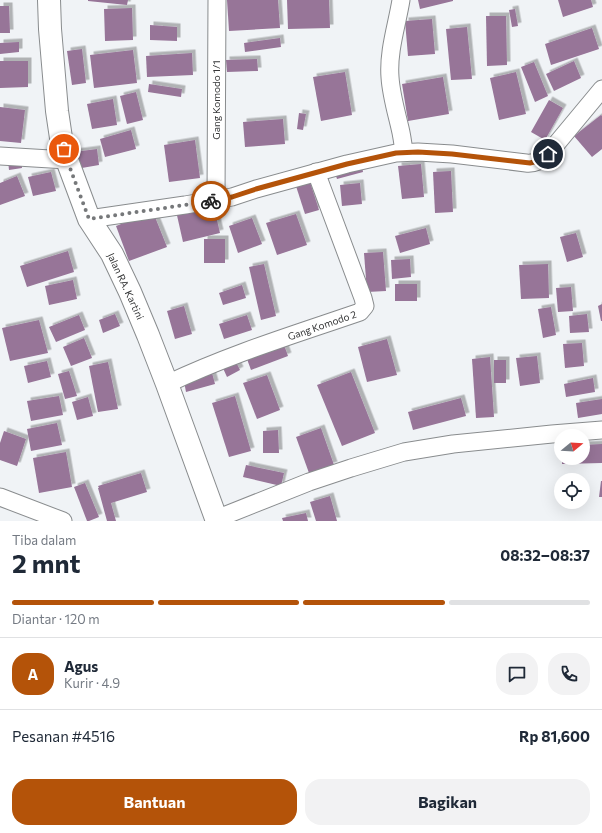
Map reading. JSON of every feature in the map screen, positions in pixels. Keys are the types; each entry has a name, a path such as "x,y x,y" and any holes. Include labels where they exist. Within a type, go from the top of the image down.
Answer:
{"street":[{"name":"Jalan RA. Kartini","path":"49,0 56,104 61,138 67,160 89,219 112,254 130,292 167,384 217,520"},
{"name":"Gang Komodo 1/1","path":"216,200 217,0"},
{"path":"401,0 391,51 390,75 391,92 404,152"},
{"path":"89,219 232,197 316,172 396,153 452,154 534,163 548,154 601,92"},
{"path":"0,156 67,160"},
{"name":"Gang Komodo 2","path":"167,384 212,364 360,312 365,306 316,172"},
{"path":"217,520 309,482 404,452 453,444 602,430"},
{"path":"0,497 63,521"}],"building":[{"path":"88,0 128,0 127,5"},
{"path":"227,0 278,0 280,28 229,31"},
{"path":"287,0 329,0 330,28 288,29"},
{"path":"418,0 453,0 453,1 420,9"},
{"path":"558,0 591,0 593,7 563,17"},
{"path":"0,6 9,6 10,33 0,33"},
{"path":"132,8 133,40 105,41 104,9"},
{"path":"515,9 518,26 512,27 509,10"},
{"path":"486,16 506,16 507,65 487,66"},
{"path":"432,19 435,54 408,56 405,21"},
{"path":"150,25 177,27 177,41 150,40"},
{"path":"467,27 472,79 451,80 446,29"},
{"path":"592,28 599,49 551,65 545,44"},
{"path":"280,38 281,47 245,52 244,43"},
{"path":"19,42 19,52 0,54 0,43"},
{"path":"82,49 86,83 72,85 67,51"},
{"path":"133,50 137,83 94,88 90,55"},
{"path":"192,53 193,75 147,77 146,56"},
{"path":"257,59 258,71 227,72 226,60"},
{"path":"0,61 28,61 28,87 0,88"},
{"path":"574,61 581,78 554,91 546,74"},
{"path":"534,62 548,96 535,102 521,67"},
{"path":"345,72 352,115 321,121 313,77"},
{"path":"516,72 526,114 499,120 490,78"},
{"path":"443,77 449,114 408,121 402,84"},
{"path":"149,84 182,89 181,97 148,92"},
{"path":"136,92 143,120 127,124 120,96"},
{"path":"113,99 117,125 92,129 87,104"},
{"path":"549,100 563,108 545,140 531,132"},
{"path":"0,107 25,110 21,143 0,141"},
{"path":"299,113 306,114 303,130 297,129"},
{"path":"601,115 602,149 592,157 574,136"},
{"path":"283,119 285,144 245,147 243,122"},
{"path":"131,130 136,149 105,157 100,139"},
{"path":"195,140 200,178 169,182 164,145"},
{"path":"97,149 99,165 76,169 74,152"},
{"path":"21,160 22,168 9,170 8,161"},
{"path":"361,162 363,172 337,179 334,170"},
{"path":"421,164 424,197 402,199 398,166"},
{"path":"451,171 453,212 435,213 433,172"},
{"path":"51,172 56,191 33,196 28,177"},
{"path":"17,176 25,196 0,205 0,183"},
{"path":"309,179 319,210 305,214 295,183"},
{"path":"360,183 362,204 342,206 340,185"},
{"path":"213,203 220,233 183,242 176,211"},
{"path":"153,212 167,247 129,261 116,226"},
{"path":"296,214 307,245 277,255 266,223"},
{"path":"252,218 262,244 238,253 229,226"},
{"path":"426,228 430,244 400,253 395,236"},
{"path":"576,233 583,257 567,262 560,237"},
{"path":"204,239 225,239 225,263 204,263"},
{"path":"68,251 74,272 27,287 20,266"},
{"path":"383,252 386,291 367,292 364,253"},
{"path":"410,259 411,277 392,279 391,260"},
{"path":"264,264 276,316 261,320 249,267"},
{"path":"548,264 549,298 521,299 519,265"},
{"path":"73,280 77,299 49,305 45,286"},
{"path":"395,284 417,284 417,301 395,301"},
{"path":"242,285 246,298 223,305 219,293"},
{"path":"571,287 573,311 558,312 556,288"},
{"path":"602,304 602,321 601,321 598,306"},
{"path":"184,306 192,334 175,339 167,311"},
{"path":"551,307 556,335 543,338 538,309"},
{"path":"115,314 120,326 103,333 99,320"},
{"path":"587,314 589,332 570,333 569,316"},
{"path":"79,315 85,330 56,342 49,327"},
{"path":"247,315 252,330 224,339 219,324"},
{"path":"39,320 48,353 10,361 2,328"},
{"path":"84,338 92,358 71,366 63,347"},
{"path":"387,339 397,375 367,382 358,347"},
{"path":"582,343 584,366 565,368 563,344"},
{"path":"284,345 288,356 251,370 247,359"},
{"path":"537,356 540,383 520,386 516,358"},
{"path":"490,357 494,417 476,418 472,359"},
{"path":"235,360 240,370 227,377 222,366"},
{"path":"494,360 506,360 506,383 494,383"},
{"path":"47,361 51,377 28,383 24,366"},
{"path":"108,362 118,409 98,412 89,366"},
{"path":"69,371 77,396 65,399 58,374"},
{"path":"351,372 375,433 342,446 317,385"},
{"path":"212,373 215,384 186,392 184,381"},
{"path":"267,375 280,410 257,419 243,383"},
{"path":"593,378 595,392 566,397 564,384"},
{"path":"59,396 63,415 31,421 27,401"},
{"path":"235,396 251,451 229,457 212,403"},
{"path":"88,397 93,416 77,420 72,402"},
{"path":"461,398 466,416 413,430 408,412"},
{"path":"602,399 602,414 578,418 576,403"},
{"path":"57,423 62,445 31,451 27,429"},
{"path":"321,428 334,465 309,473 296,437"},
{"path":"278,430 279,453 263,453 263,431"},
{"path":"4,431 26,439 17,466 0,460 0,443"},
{"path":"602,444 602,463 590,463 590,445"},
{"path":"66,452 72,487 39,493 33,458"},
{"path":"246,465 284,473 281,486 243,477"},
{"path":"141,473 147,492 111,503 116,521 107,521 98,486"},
{"path":"601,481 602,497 599,497"},
{"path":"85,483 99,517 89,521 87,521 74,487"},
{"path":"330,496 337,521 316,521 310,502"},
{"path":"306,513 308,521 283,521 282,518"}],"way so far":[{"path":"64,149 89,219 211,201"}],"route":[{"path":"211,201 232,197 347,164 396,153 418,152 452,154 530,163 534,163 548,154"}]}
